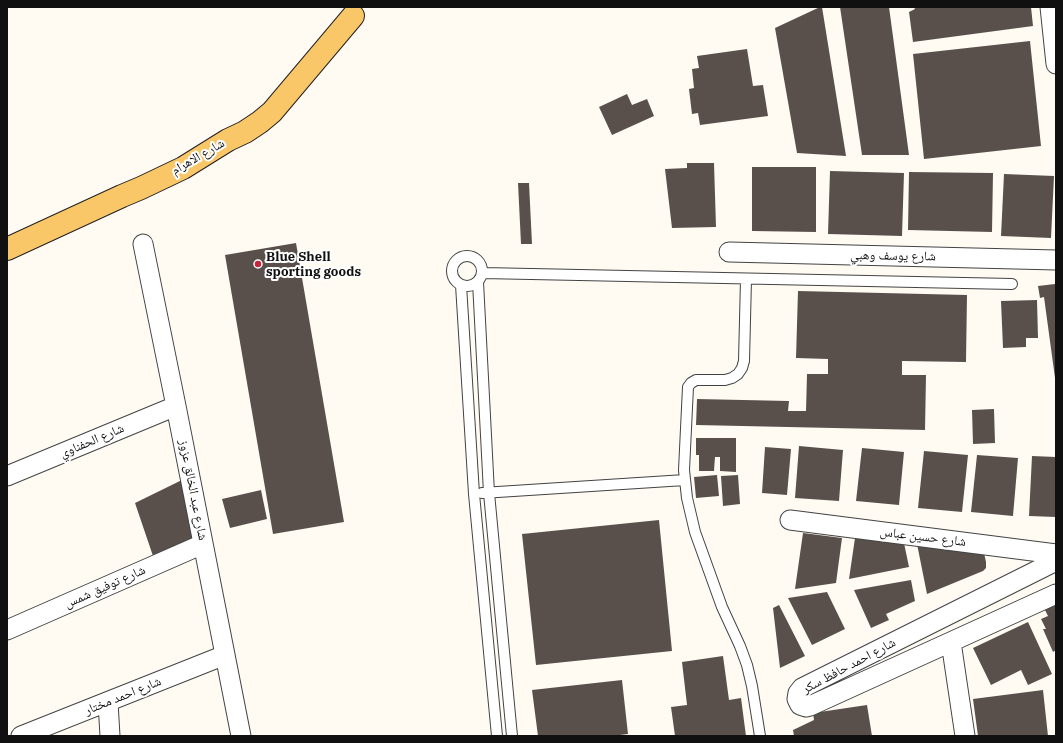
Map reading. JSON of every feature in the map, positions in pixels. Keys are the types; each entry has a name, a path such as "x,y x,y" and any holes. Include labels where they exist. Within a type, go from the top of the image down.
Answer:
{"main road":[{"name":"شارع الاهرام","path":"7,249 171,174 260,122 272,112 354,11"}],"street":[{"path":"1050,7 1056,64"},
{"name":"شارع عبد الخالق عزوز","path":"143,244 241,736"},
{"name":"شارع يوسف وهبي","path":"729,252 1056,260"},
{"name":"شارع الحفناوي","path":"7,476 176,406"},
{"name":"شارع حسين عباس","path":"790,520 1056,554"},
{"name":"شارع توفيق شمس","path":"7,630 203,544"},
{"name":"شارع احمد حافظ سكر","path":"1056,561 802,688 798,693 798,702 803,706 810,706 1056,594"},
{"path":"951,642 966,736"},
{"name":"شارع احمد مختار","path":"21,736 225,655"},
{"path":"108,702 110,736"}],"lane":[{"path":"512,736 489,493 480,278 481,264 475,257 466,255 457,259 452,267 452,272 456,281 462,285 469,286 474,285 480,278 746,279 1012,284"},
{"path":"746,279 744,361 742,368 738,374 732,378 726,380 696,380 688,387 684,460 687,498 695,532 722,607 740,646 747,666 752,686 760,736"},
{"path":"462,285 474,494 497,736"},
{"path":"474,494 685,480"}],"building":[{"path":"822,7 846,156 797,153 775,28"},
{"path":"840,7 889,7 909,155 862,155"},
{"path":"914,7 1031,7 1033,26 913,42 909,12 915,9"},
{"path":"1030,41 1041,146 924,159 913,54"},
{"path":"747,49 753,86 763,85 768,116 700,125 698,113 692,114 689,89 694,88 692,69 699,68 697,56"},
{"path":"627,94 632,105 647,99 654,116 612,135 599,107"},
{"path":"687,163 714,163 716,227 672,228 665,169 687,168"},
{"path":"752,167 816,167 816,232 752,231"},
{"path":"830,171 904,173 902,236 828,234"},
{"path":"909,172 993,173 992,232 908,230"},
{"path":"1004,174 1054,176 1051,238 1001,236"},
{"path":"518,183 529,183 532,244 521,244"},
{"path":"296,243 344,522 273,534 225,255"},
{"path":"1055,284 1056,378 1044,297 1040,298 1038,286"},
{"path":"798,291 967,295 966,362 902,361 902,375 926,375 925,430 696,425 697,399 789,401 788,411 806,411 807,374 828,374 828,359 796,358"},
{"path":"1037,300 1038,338 1026,338 1026,347 1003,348 1001,301"},
{"path":"994,409 995,443 973,444 972,410"},
{"path":"696,438 736,438 736,472 720,471 720,457 715,457 714,471 699,471 699,455 696,455"},
{"path":"799,446 843,450 839,501 795,498"},
{"path":"765,447 791,449 787,495 762,493"},
{"path":"862,448 904,452 899,505 856,501"},
{"path":"924,451 968,455 962,512 918,508"},
{"path":"977,455 1018,458 1013,516 971,512"},
{"path":"1032,456 1056,457 1056,517 1029,516"},
{"path":"717,475 719,496 696,498 694,477"},
{"path":"738,475 740,504 723,506 721,476"},
{"path":"186,478 194,538 153,556 135,503"},
{"path":"261,490 267,519 230,528 222,499"},
{"path":"659,520 672,651 536,665 522,534"},
{"path":"803,533 842,538 836,583 795,589"},
{"path":"855,538 904,543 909,567 849,579"},
{"path":"917,544 984,553 986,568 983,571 927,594"},
{"path":"911,580 915,601 886,614 889,620 871,628 854,590"},
{"path":"827,592 845,629 812,645 788,598"},
{"path":"1056,601 1056,650 1053,652 1043,629 1046,629 1041,619 1048,616 1043,606"},
{"path":"779,605 805,656 780,668 773,608"},
{"path":"1028,622 1052,674 1028,685 1021,670 991,685 973,648"},
{"path":"723,656 729,700 741,698 746,736 675,736 671,707 687,705 682,662"},
{"path":"622,680 628,734 612,736 538,736 532,690"},
{"path":"1043,690 1048,736 978,736 973,699"},
{"path":"867,705 872,736 794,736 793,730 814,720 813,713"}],"place":[{"name":"Blue Shell sporting goods","path":"258,264"}]}
